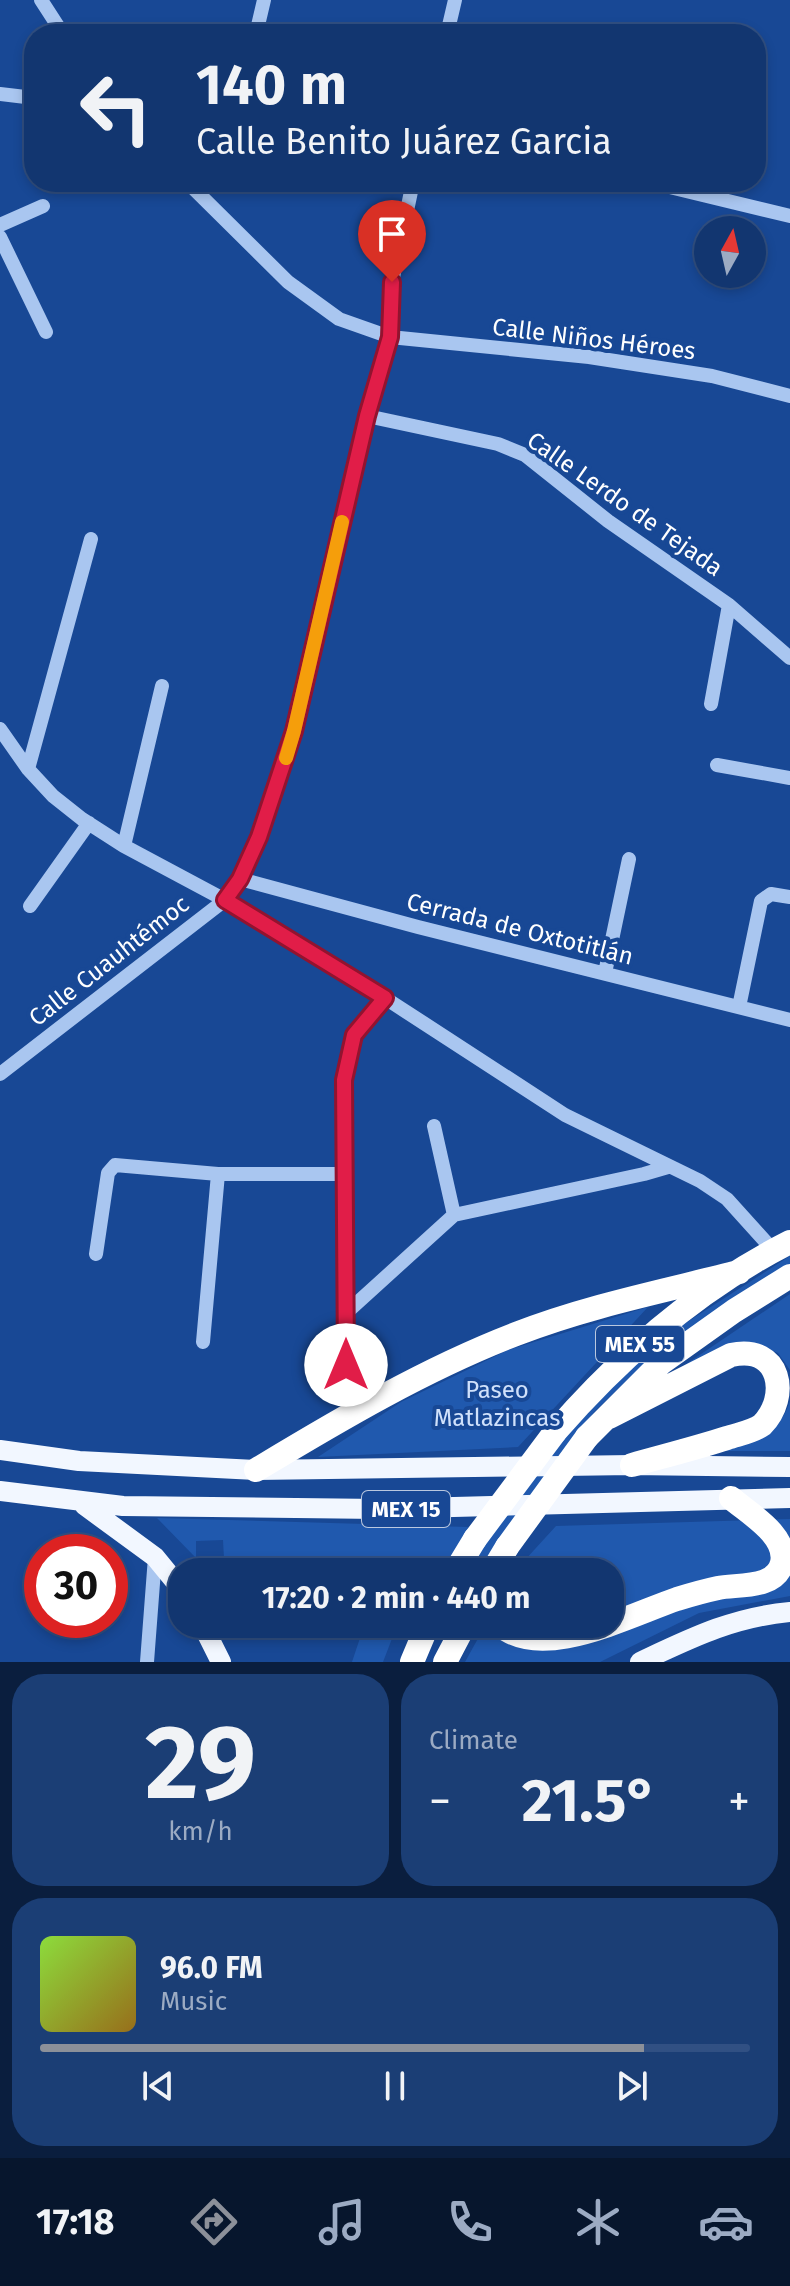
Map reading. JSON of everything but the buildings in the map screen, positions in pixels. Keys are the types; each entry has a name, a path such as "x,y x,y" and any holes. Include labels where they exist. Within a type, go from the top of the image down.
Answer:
{"highway":[{"name":"MEX 55","path":"463,1558 555,1432 588,1393 670,1318 781,1246"},
{"path":"256,1470 450,1362 515,1334 581,1311 739,1272"},
{"name":"MEX 55","path":"501,1558 587,1437 661,1363 790,1276"},
{"path":"609,1417 741,1352 769,1358 779,1369 783,1384 781,1401 762,1425 632,1465"},
{"path":"624,1625 676,1599 720,1587 768,1580 779,1570 781,1549 764,1525 731,1498"},
{"path":"412,1662 422,1638"},
{"path":"445,1662 458,1638"},
{"path":"510,1638 532,1653 560,1654 580,1649 600,1638"}],"main road":[{"name":"MEX 15","path":"0,1450 79,1461 256,1470 632,1465 790,1467"},
{"name":"MEX 15","path":"0,1491 80,1503 138,1506 379,1509 790,1498"},
{"path":"80,1503 155,1557 168,1573"},
{"path":"640,1662 736,1621 755,1615 790,1612"},
{"path":"209,1638 221,1662"}],"street":[{"path":"41,0 57,24"},
{"path":"258,24 264,0"},
{"path":"449,24 455,0"},
{"path":"0,94 24,97"},
{"path":"197,192 288,282 313,302 339,319 390,337"},
{"name":"Calle Cuauhtémoc","path":"0,1074 225,900 240,879 259,837 294,731 367,416 390,337 392,282 411,192"},
{"path":"690,192 790,216"},
{"path":"0,225 43,206"},
{"path":"0,237 46,332"},
{"name":"Calle Niños Héroes","path":"390,337 589,357 712,376 790,396"},
{"name":"Calle Lerdo de Tejada","path":"367,416 498,444 525,455 608,521 729,605 790,658"},
{"path":"28,769 91,539"},
{"path":"711,704 729,605"},
{"path":"124,846 162,686"},
{"path":"0,729 28,769 53,796 89,823 124,846 225,900 385,998 565,1115 700,1181 727,1199 781,1246"},
{"path":"717,765 790,778"},
{"path":"30,906 89,823"},
{"path":"605,973 629,859"},
{"name":"Cerrada de Oxtotitlán","path":"240,879 790,1020"},
{"path":"739,1007 761,901 771,894 790,897"},
{"path":"346,1365 347,1174 343,1119 348,1054 354,1035 385,998"},
{"path":"434,1126 454,1215"},
{"path":"96,1254 108,1173 115,1165 218,1174 347,1174"},
{"path":"346,1313 454,1215 668,1167"},
{"path":"203,1342 218,1174"},
{"path":"147,1662 155,1557"}],"green space":[{"path":"790,1256 790,1264 653,1355 594,1412 517,1513 492,1558 474,1558 547,1456 656,1342"},
{"path":"790,1294 790,1370 778,1353 759,1345 664,1379"},
{"name":"Paseo Matlazincas","path":"648,1307 518,1447 318,1457 401,1402 508,1350"},
{"path":"790,1401 790,1451 719,1451 752,1440 771,1429 779,1422"},
{"path":"157,1518 468,1527 461,1548 452,1558 224,1558 223,1540 196,1541 196,1558"},
{"path":"790,1519 790,1596 699,1613 600,1662 465,1662 478,1638 624,1638 624,1558 527,1558 556,1526"},
{"path":"360,1638 392,1638 383,1662 352,1662"}],"slow traffic":[{"path":"286,758 342,522"}],"route":[{"path":"346,1365 344,1080 354,1035 385,998 225,900 240,879 259,837 294,731 367,416 390,337 392,282"}]}
